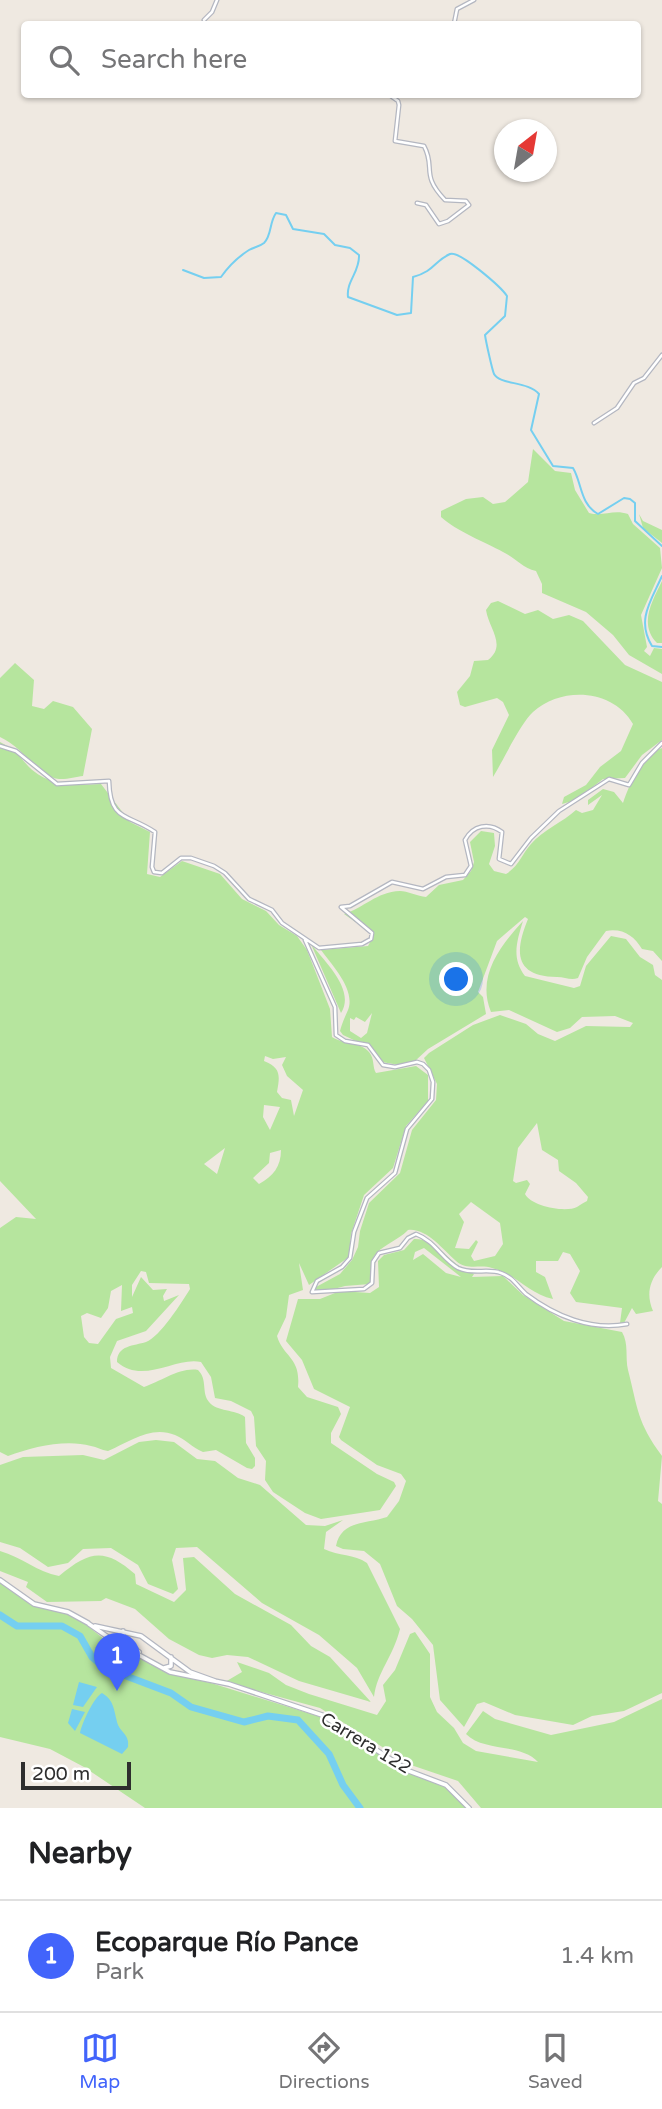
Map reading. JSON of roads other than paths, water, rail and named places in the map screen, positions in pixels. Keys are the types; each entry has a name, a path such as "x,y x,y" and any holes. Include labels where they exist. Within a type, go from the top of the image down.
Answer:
{"street":[{"path":"204,20 217,0"},
{"path":"454,21 454,12 474,0"},
{"path":"395,98 399,106 395,141 424,146 428,175 433,185 445,200 466,201 469,205 449,221 439,224 426,205 417,203"},
{"path":"594,423 617,408 634,383 644,378 662,355"},
{"path":"0,746 16,751 57,783 109,781 107,793 114,807 125,819 155,832 152,867 154,872 162,873 177,860 187,857 214,866 226,873 249,899 272,910 282,923 324,948 367,942 371,939 372,933 341,907 350,906 392,881 423,888 446,877 465,875 469,872 471,859 465,840 476,828 493,827 502,832 499,859 511,864 531,838 559,811 609,779 629,785 642,763 662,743"},
{"path":"302,937 335,1007 336,1035 345,1041 368,1045 383,1065 407,1065 417,1062 423,1064 429,1070 433,1082 432,1098 407,1129 395,1173 367,1198 354,1233 350,1258 336,1271 317,1281 312,1292 365,1290 372,1283 373,1262 379,1253 400,1248 408,1238 416,1234 426,1238 460,1269 502,1273 527,1294 570,1320 597,1327 627,1324"},
{"name":"Carrera 122","path":"0,1580 34,1604 75,1616 158,1667 179,1675 215,1681"},
{"name":"Carrera 122","path":"89,1624 101,1629 125,1630 149,1640 190,1672 322,1715 410,1771 446,1785 469,1808"},
{"path":"125,1630 121,1634 123,1641 145,1658"},
{"path":"158,1667 170,1667 170,1655"}],"water":[{"path":"79,1682 97,1687 83,1707 73,1705"},
{"path":"102,1693 111,1702 118,1726 128,1739 128,1747 122,1754 80,1733 95,1700"},
{"path":"72,1709 85,1712 75,1731 68,1723"}],"waterway":[{"path":"183,270 204,278 221,277 241,256 264,243 276,213 286,215 293,229 324,234 335,245 350,248 359,255 348,297 397,315 411,313 413,277 426,272 450,254 462,258 489,278 507,296 505,316 485,335 492,367 494,374 502,380 528,387 539,394 531,430 553,466 573,468 588,505 598,514 624,498 630,499 635,503 635,521 662,546"},
{"path":"662,576 645,619 647,637 652,646 662,647"},
{"path":"0,1615 17,1626 62,1626 80,1636 92,1657 105,1668 171,1693 191,1707 244,1722 268,1716 298,1720 329,1754 343,1785 360,1808"}],"place":[{"name":"Ecoparque Río Pance","path":"117,1691"}]}
